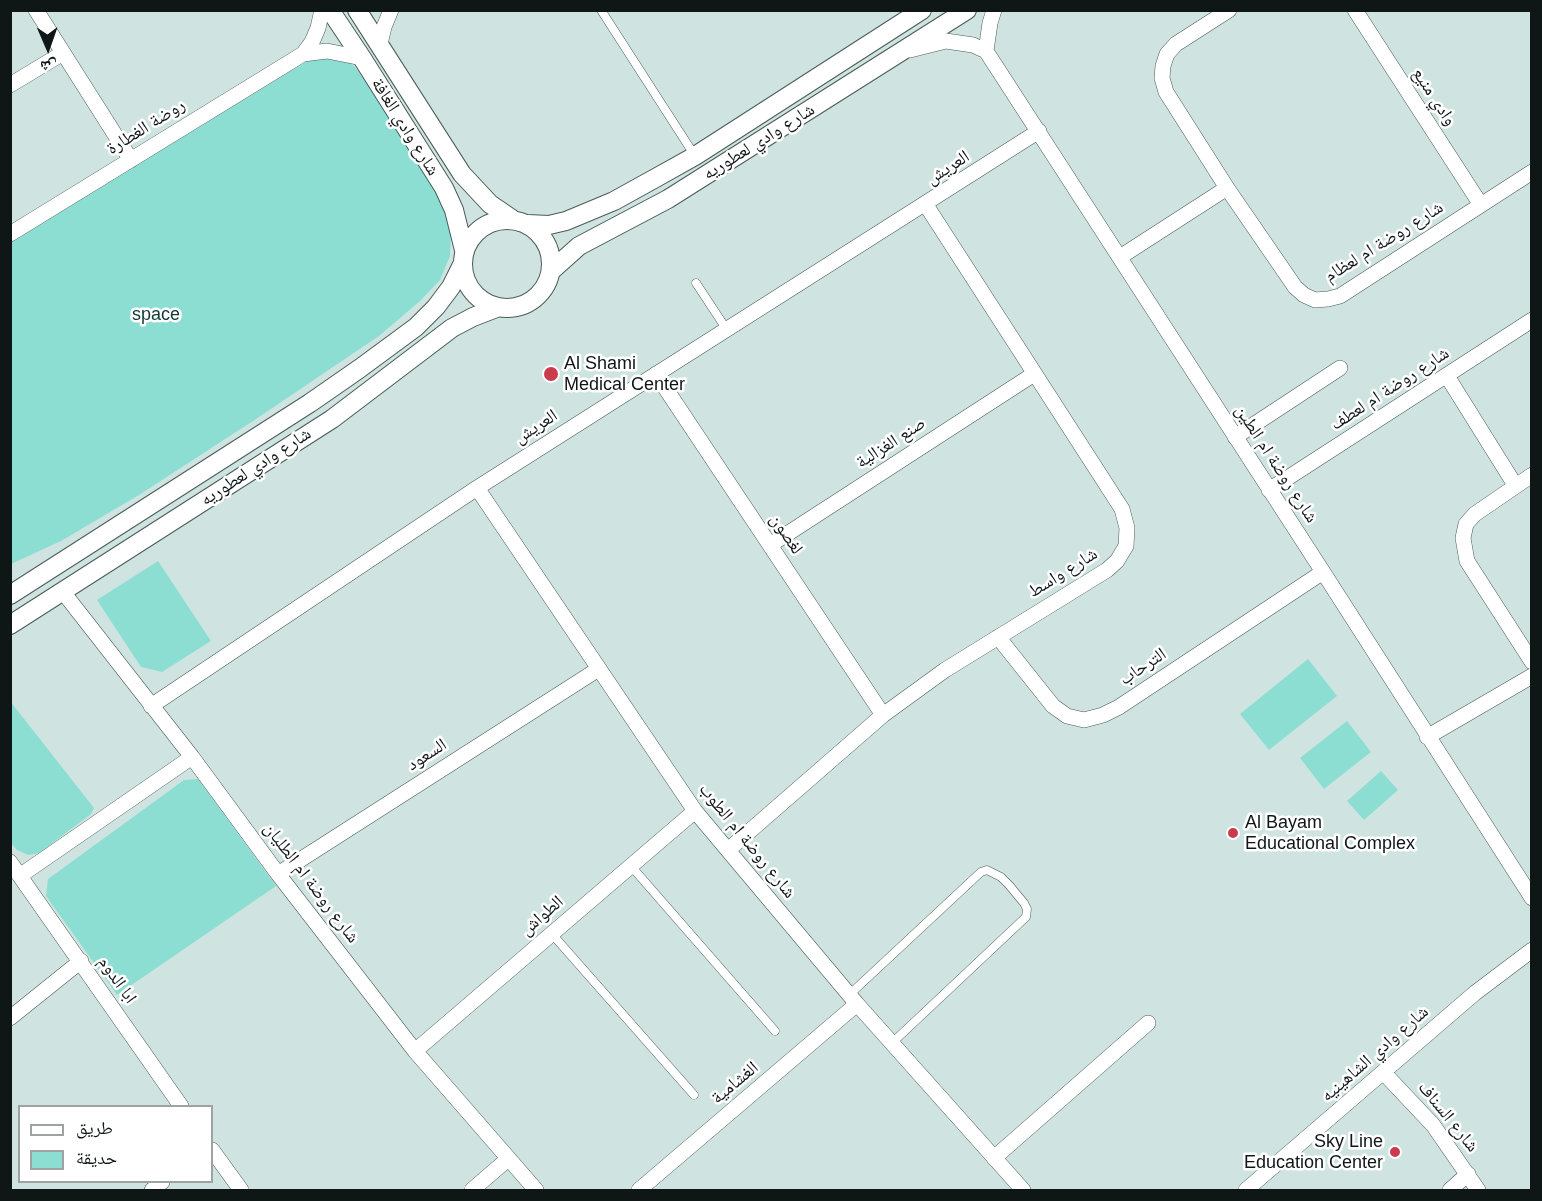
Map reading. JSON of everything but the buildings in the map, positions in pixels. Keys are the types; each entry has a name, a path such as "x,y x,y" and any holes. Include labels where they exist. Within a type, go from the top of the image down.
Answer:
{"street":[{"path":"36,10 131,160"},
{"name":"روضة الغطارة","path":"10,234 303,54 312,42 322,10"},
{"name":"شارع وادي الغافة","path":"330,10 444,188 454,210 463,258"},
{"name":"شارع وادي الغافة","path":"357,10 462,174 490,204 519,222"},
{"path":"380,44 384,27 392,10"},
{"name":"شارع وادي لعطوريه","path":"519,222 549,225 614,201 695,156 922,10"},
{"name":"شارع وادي لعطوريه","path":"550,271 579,246 668,199 967,10"},
{"path":"903,51 946,41 973,45 986,51 994,10"},
{"name":"شارع روضة ام لعظام","path":"1230,10 1176,44 1167,54 1162,72 1166,92 1227,188 1296,287 1304,295 1315,300 1340,296 1532,172"},
{"name":"وادي منيع","path":"1355,10 1481,205"},
{"name":"روضة الغطارة","path":"303,54 327,51 362,58"},
{"name":"شارع روضة ام الطين","path":"986,51 1532,898"},
{"path":"10,85 63,53"},
{"name":"العريش","path":"152,706 477,488 926,205 1039,131"},
{"path":"1120,257 1227,188"},
{"name":"شارع واسط","path":"728,850 883,715 945,670 1107,570 1117,561 1126,546 1128,528 1122,509 926,205"},
{"path":"496,220 519,222 538,232 546,244 551,257 550,271 543,289 526,304 513,308 499,307 485,302 473,293 465,280 463,258 471,237 483,226 496,220"},
{"name":"شارع وادي لعطوريه","path":"10,595 310,403 416,327 436,307 451,287 463,258"},
{"name":"شارع وادي لعطوريه","path":"10,625 332,418 453,328 499,307"},
{"name":"شارع روضة ام لعطف","path":"1269,490 1532,320"},
{"path":"1235,436 1340,368"},
{"name":"لغصون","path":"656,374 883,715"},
{"name":"صنع الغزالية","path":"770,545 1034,374"},
{"path":"1447,376 1515,485"},
{"path":"1532,475 1475,514 1466,524 1463,538 1467,561 1532,662"},
{"name":"شارع روضة ام الطوب","path":"477,488 597,670 695,811 853,999 1023,1191"},
{"name":"الترحاب","path":"998,637 1053,706 1067,716 1084,720 1103,715 1119,707 1323,572"},
{"name":"شارع روضة ام الطليان","path":"63,592 192,757 278,874 415,1051 536,1191"},
{"name":"السعود","path":"278,874 597,670"},
{"path":"1427,737 1532,676"},
{"path":"21,875 192,757"},
{"name":"الطواش","path":"415,1051 695,811"},
{"name":"ابا الدوم","path":"10,862 180,1105"},
{"name":"شارع وادي الشاهينيه","path":"1246,1191 1475,993 1532,950"},
{"path":"10,1018 81,961"},
{"name":"الغشامية","path":"639,1191 853,999"},
{"path":"994,1158 1148,1023"},
{"name":"شارع السناف","path":"1383,1072 1433,1125 1478,1191"},
{"path":"213,1151 242,1191"},
{"path":"472,1191 508,1159"},
{"path":"1450,1191 1468,1174"}],"lane":[{"path":"601,10 695,156"},
{"path":"696,283 727,330"},
{"path":"631,866 775,1031"},
{"path":"853,999 981,872 987,870 1001,877 1009,885 1024,903 1027,909 1026,917 892,1043"},
{"path":"552,934 694,1095"}],"green space":[{"name":"space","path":"323,57 347,61 354,66 385,106 440,192 451,232 450,256 440,280 420,301 379,336 253,421 139,495 61,541 11,564 11,237 142,155 308,61"},
{"path":"158,561 211,641 162,672 141,667 97,600"},
{"path":"1308,659 1337,696 1269,750 1240,714"},
{"path":"10,701 94,808 91,814 39,853 28,855 17,850 11,843"},
{"path":"1347,721 1371,752 1324,789 1300,758"},
{"path":"1381,771 1398,790 1364,820 1347,801"},
{"path":"198,779 276,886 117,995 46,896 48,879 184,780"}],"place":[{"name":"Al Shami Medical Center","path":"551,374"},
{"name":"Al Bayam Educational Complex","path":"1233,833"},
{"name":"Sky Line Education Center","path":"1395,1152"}]}
